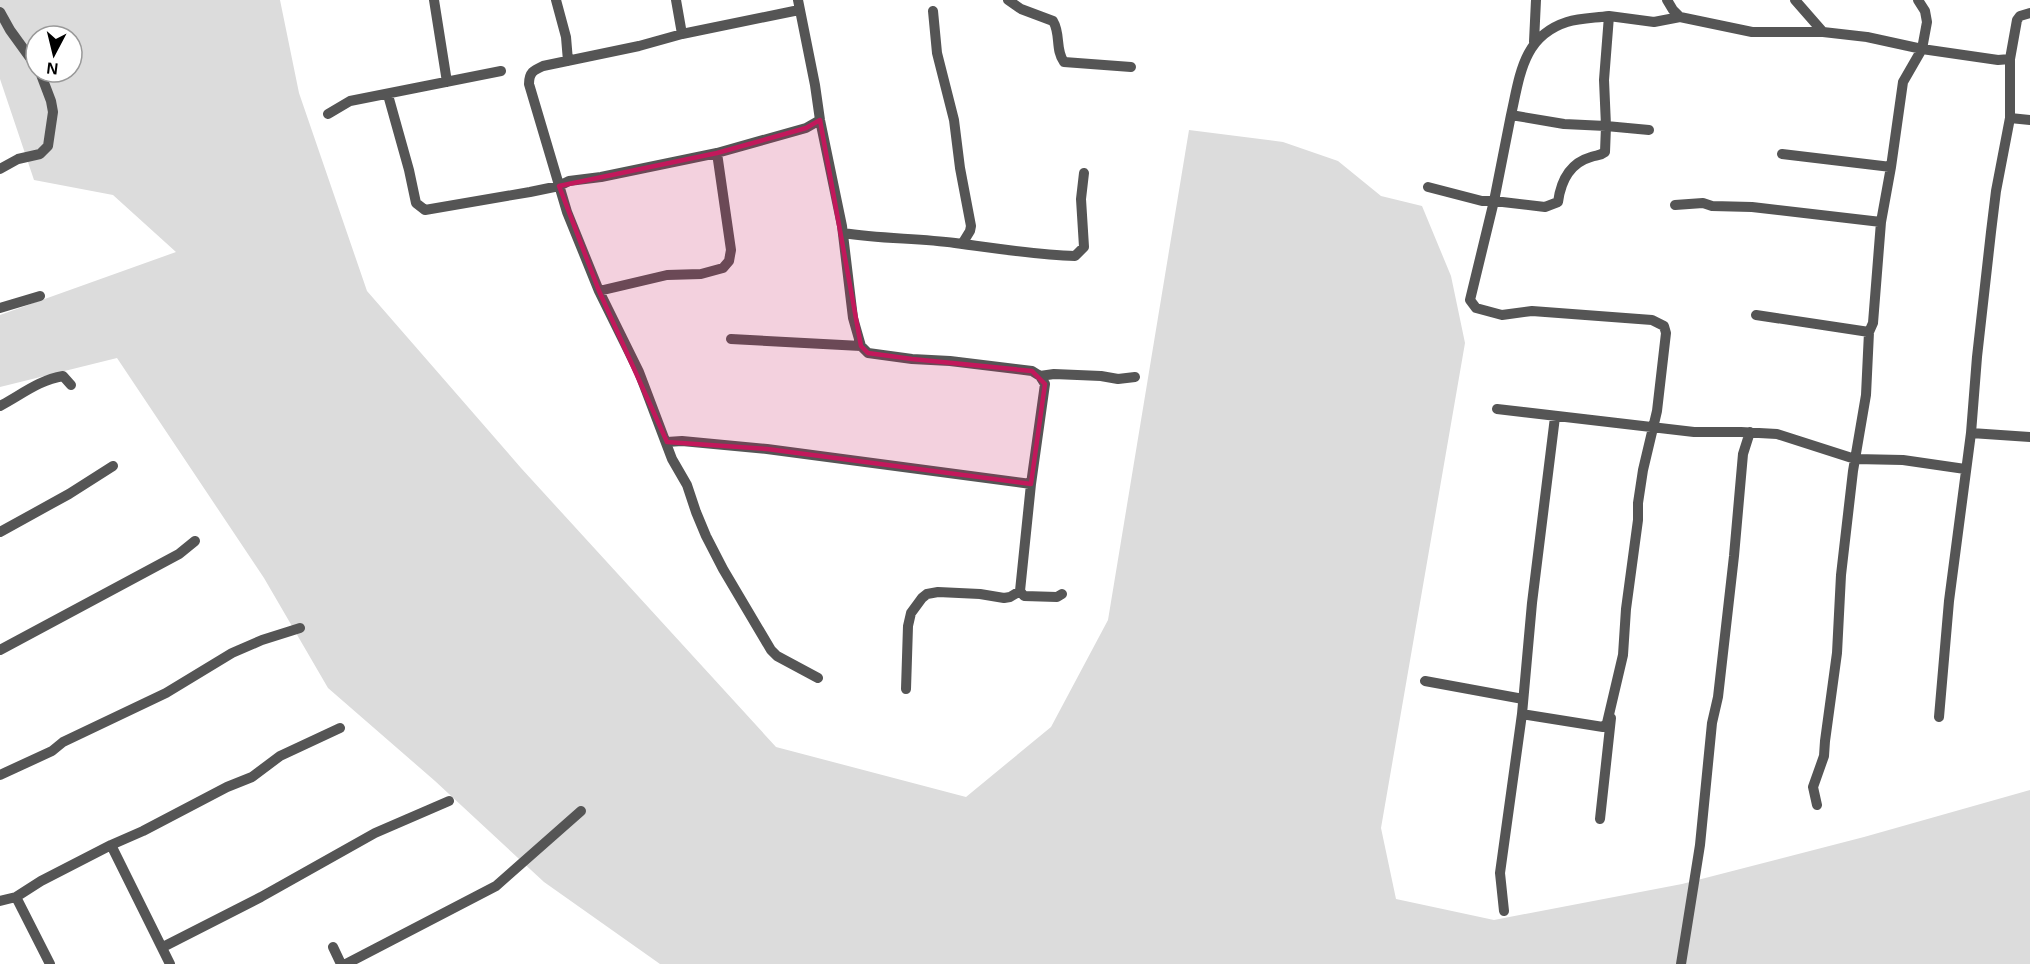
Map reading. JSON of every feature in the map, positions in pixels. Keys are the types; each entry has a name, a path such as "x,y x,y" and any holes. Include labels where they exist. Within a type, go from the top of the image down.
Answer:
{"street":[{"path":"434,0 447,82"},
{"path":"556,0 566,37 568,61"},
{"path":"676,0 682,34"},
{"path":"1008,0 1021,9 1053,21 1061,58 1064,62 1131,67"},
{"path":"1536,0 1534,42 1520,74 1494,201 1470,300 1476,308 1502,315 1532,311 1640,318 1659,322 1664,326 1666,333 1657,411 1638,503 1623,655 1612,710 1600,819"},
{"path":"1667,0 1680,17"},
{"path":"1795,0 1823,32"},
{"path":"1817,805 1813,787 1824,756 1837,653 1841,575 1855,459 1866,395 1869,333 1873,323 1881,222 1903,82 1922,49 1928,17 1918,0"},
{"path":"818,678 797,668 771,650 723,570 706,536 687,485 672,459 639,372 599,291 578,242 531,93 529,76 533,70 639,46 799,5 843,233 853,318 861,346 868,352 912,360 980,364 1032,371 1040,375 1101,376 1118,379 1135,377"},
{"path":"933,11 937,53 954,120 971,226 962,244"},
{"path":"0,12 24,49"},
{"path":"1939,717 1949,601 1971,433 1977,357 1996,191 2010,118 2010,59 2017,20 2020,15 2030,13"},
{"path":"1534,42 1545,32 1568,22 1609,16 1654,22 1680,17 1752,32 1823,32 1986,59 2010,59"},
{"path":"1428,187 1482,201 1545,207 1558,202 1568,170 1576,163 1605,152 1604,80 1609,16"},
{"path":"328,114 350,101 501,71"},
{"path":"0,168 18,159 40,154 48,146 53,112 45,84"},
{"path":"388,95 416,203 420,208 431,210 717,153 806,128 820,120"},
{"path":"1511,115 1564,124 1649,130"},
{"path":"2010,118 2030,120"},
{"path":"599,291 667,275 701,273 723,267 729,261 731,250 717,153"},
{"path":"1782,154 1891,167"},
{"path":"843,233 1075,256 1084,247 1081,199 1084,173"},
{"path":"1675,205 1703,203 1712,206 1752,207 1881,222"},
{"path":"0,308 40,296"},
{"path":"1756,315 1869,333"},
{"path":"731,339 861,346"},
{"path":"1040,375 1045,384 1031,484 1020,591 1024,596 1057,597 1062,594"},
{"path":"0,406 29,388 54,378 63,376 71,385"},
{"path":"1497,410 1694,432 1777,434 1855,459 1903,460 1965,469"},
{"path":"1504,911 1500,873 1522,714 1532,603 1555,417"},
{"path":"1681,964 1700,845 1712,723 1718,697 1734,556 1743,454 1749,432"},
{"path":"1971,433 2030,437"},
{"path":"667,442 682,441 766,450 1031,484"},
{"path":"0,532 69,494 113,465"},
{"path":"0,650 179,554 195,541"},
{"path":"906,689 909,620 914,607 922,598 927,594 938,592 980,594 1004,598 1020,591"},
{"path":"0,775 166,693 232,653 262,640 300,628"},
{"path":"1425,681 1523,699"},
{"path":"1522,714 1603,727 1608,723 1612,710"},
{"path":"0,902 16,897 41,881 111,845 227,787 252,777 279,756 340,728"},
{"path":"163,947 261,897 375,833 449,801"},
{"path":"346,964 496,886 580,811"},
{"path":"111,845 170,964"},
{"path":"16,897 50,964"},
{"path":"333,947 341,964"}],"highlighted area":[{"path":"820,120 861,346 868,353 1032,371 1045,384 1031,484 767,449 667,442 599,291 559,186 717,153 806,128"}],"shaded area":[{"path":"0,0 280,0 299,93 367,291 521,468 776,747 966,797 1051,727 1108,620 1189,130 1283,142 1338,161 1381,196 1422,206 1451,276 1465,343 1381,828 1396,899 1494,920 1682,884 1864,837 2030,790 2030,964 660,964 544,882 435,781 328,688 264,578 117,358 0,387 0,315 176,252 113,195 34,180 0,79"}]}
